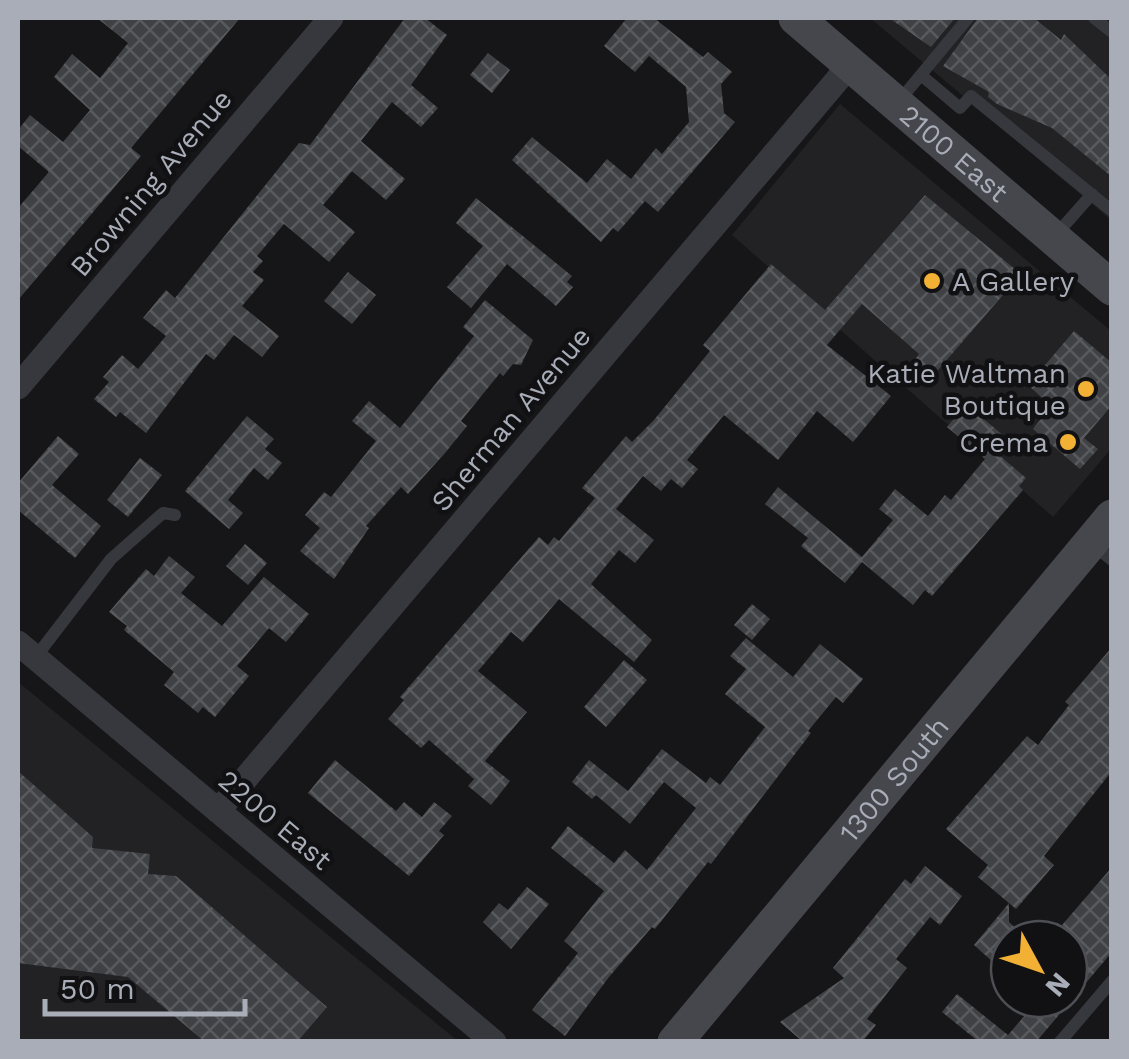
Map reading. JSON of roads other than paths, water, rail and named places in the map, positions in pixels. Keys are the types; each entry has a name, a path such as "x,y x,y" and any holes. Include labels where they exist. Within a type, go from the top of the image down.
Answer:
{"street":[{"name":"Browning Avenue","path":"18,387 331,18"},
{"name":"2100 East","path":"796,18 1053,238 1107,276"},
{"name":"Sherman Avenue","path":"218,811 850,65"},
{"name":"1300 South","path":"675,1042 1104,540"},
{"name":"2200 East","path":"26,651 494,1042"}],"lane":[{"path":"896,104 968,18"},
{"path":"1094,18 1112,32"},
{"path":"921,75 960,108 970,96 1112,211"},
{"path":"1053,238 1092,194"},
{"path":"26,651 134,535 163,513 175,515"},
{"path":"1060,1042 1112,981"}],"place":[{"name":"A Gallery","path":"932,281"},
{"name":"Katie Waltman Boutique","path":"1086,389"},
{"name":"Crema","path":"1068,442"}]}
